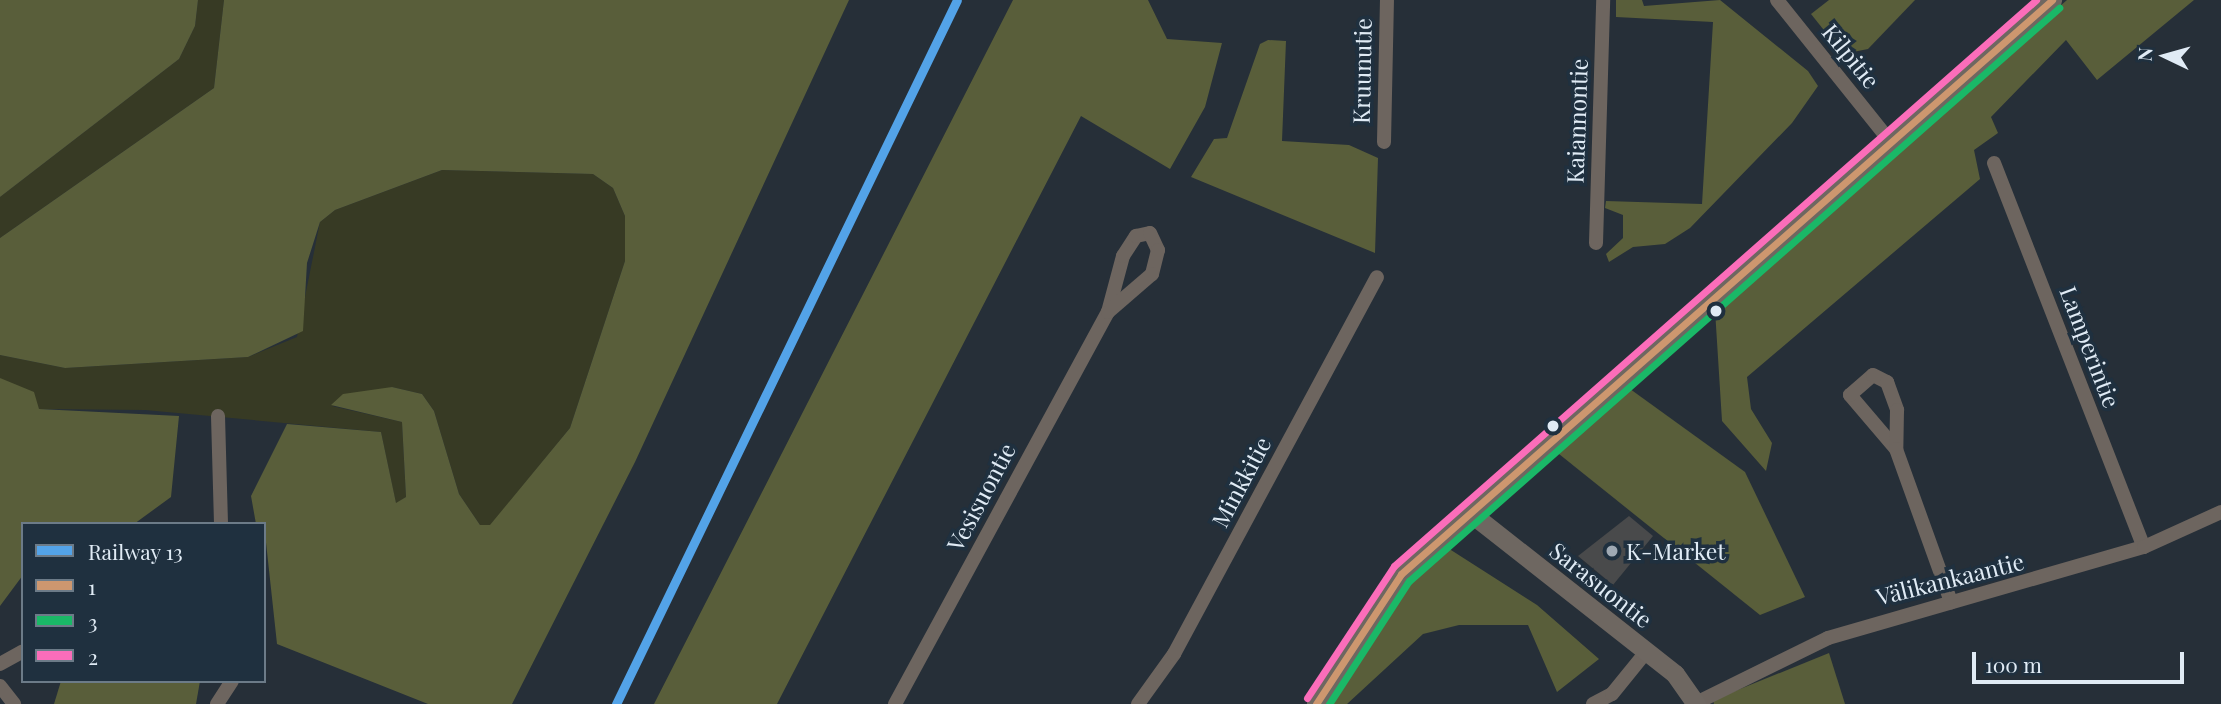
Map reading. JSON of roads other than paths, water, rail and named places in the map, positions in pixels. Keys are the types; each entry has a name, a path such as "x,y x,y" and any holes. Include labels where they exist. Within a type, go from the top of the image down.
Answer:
{"main road":[{"path":"1316,704 1401,574 1468,511 2052,0"},
{"name":"Sarasuontie","path":"1468,511 1675,674 1696,704"}],"street":[{"name":"Kruunutie","path":"1384,142 1387,0"},
{"name":"Kaiannontie","path":"1596,243 1603,0"},
{"name":"Kilpitie","path":"1777,0 1890,141"},
{"name":"Lamperintie","path":"1994,163 2144,547"},
{"name":"Vesisuontie","path":"895,704 1108,313 1123,256 1136,236 1150,233 1158,250 1152,274 1108,313"},
{"name":"Minkkitie","path":"1138,704 1174,654 1377,277"},
{"path":"1896,449 1897,410 1887,382 1873,375 1850,395 1896,449 1951,602"},
{"path":"218,416 221,522"},
{"name":"Välikankaantie","path":"1696,704 1828,638 2144,547 2221,512"},
{"path":"0,664 21,652"},
{"path":"1593,704 1612,694 1646,652"},
{"path":"217,704 231,683"},
{"path":"0,686 13,704"}],"rail line":[{"name":"13","path":"616,704 957,0"}],"place":[{"name":"K-Market","path":"1612,551"}]}
